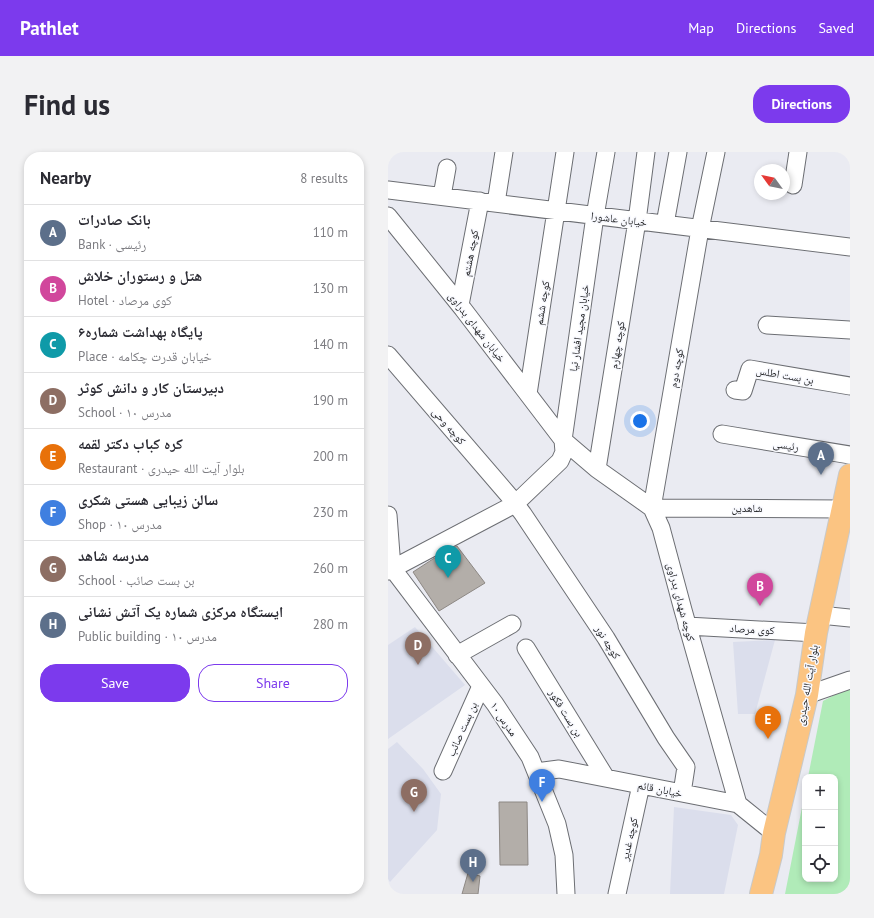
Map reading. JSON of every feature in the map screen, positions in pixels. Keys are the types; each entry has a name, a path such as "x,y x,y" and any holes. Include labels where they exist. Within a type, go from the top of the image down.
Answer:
{"main road":[{"name":"بلوار آیت الله حیدری","path":"761,894 807,695 818,624 850,474"}],"street":[{"name":"کوچه هشتم","path":"460,305 488,202 504,152"},
{"name":"کوچه ششم","path":"528,394 565,152"},
{"name":"خیابان مجید افشار نیا","path":"389,568 513,501 560,461 564,452 563,440 595,216 606,152"},
{"name":"کوچه چهارم","path":"597,469 637,221 646,152"},
{"path":"665,224 678,152"},
{"name":"کوچه دوم","path":"652,508 700,229 716,152"},
{"path":"793,185 798,152"},
{"path":"442,196 448,168"},
{"name":"خیابان عاشورا","path":"388,190 850,248"},
{"name":"خیابان شهدای بدراوی","path":"388,216 460,305 563,440"},
{"path":"767,325 850,330"},
{"name":"کوچه وحی","path":"388,355 513,501"},
{"name":"بن بست اطلس","path":"735,390 743,390 750,369 850,386"},
{"name":"رئیسی","path":"722,434 850,455"},
{"path":"563,440 597,469 652,508"},
{"name":"کوچه نور","path":"513,501 606,638 666,738 686,767 682,793"},
{"name":"شاهدین","path":"652,508 843,509"},
{"name":"کوچه شهدای بدراوی","path":"652,508 661,528 687,626 738,804"},
{"path":"388,515 389,568"},
{"name":"مدرس ۱۰","path":"389,568 495,704 530,757 557,824 564,855 566,894"},
{"name":"کوی مرصاد","path":"687,626 818,624 850,618"},
{"path":"457,655 512,624"},
{"name":"بن بست فکور","path":"526,648 606,778"},
{"path":"807,695 850,680"},
{"name":"بن بست صائب","path":"443,771 481,686"},
{"name":"خیابان قائم","path":"536,772 559,769 738,804 774,833"},
{"name":"کوچه غدیر","path":"617,894 641,785"}],"shaded area":[{"path":"415,627 465,685 388,739 388,645"},
{"path":"775,640 755,714 738,714 733,642"},
{"path":"397,742 423,769 441,794 437,830 390,882 388,879 388,749"},
{"path":"674,807 731,815 738,825 724,894 670,894"}],"green space":[{"path":"850,688 850,894 785,894 802,807 802,882 838,882 838,774 809,774 823,701"}],"building":[{"path":"457,546 485,583 439,611 413,572"},
{"path":"499,802 527,802 528,865 500,865"},
{"path":"468,873 480,876 478,894 462,894"}],"place":[{"name":"بانک صادرات","path":"821,475"},
{"name":"پایگاه بهداشت شماره۶","path":"448,578"},
{"name":"هتل و رستوران خلاش","path":"760,606"},
{"name":"دبیرستان کار و دانش کوثر","path":"418,665"},
{"name":"کره کباب دکتر لقمه","path":"768,739"},
{"name":"سالن زیبایی هستی شکری","path":"542,802"},
{"name":"مدرسه شاهد","path":"414,812"},
{"name":"ایستگاه مرکزی شماره یک آتش نشانی","path":"473,882"}]}
